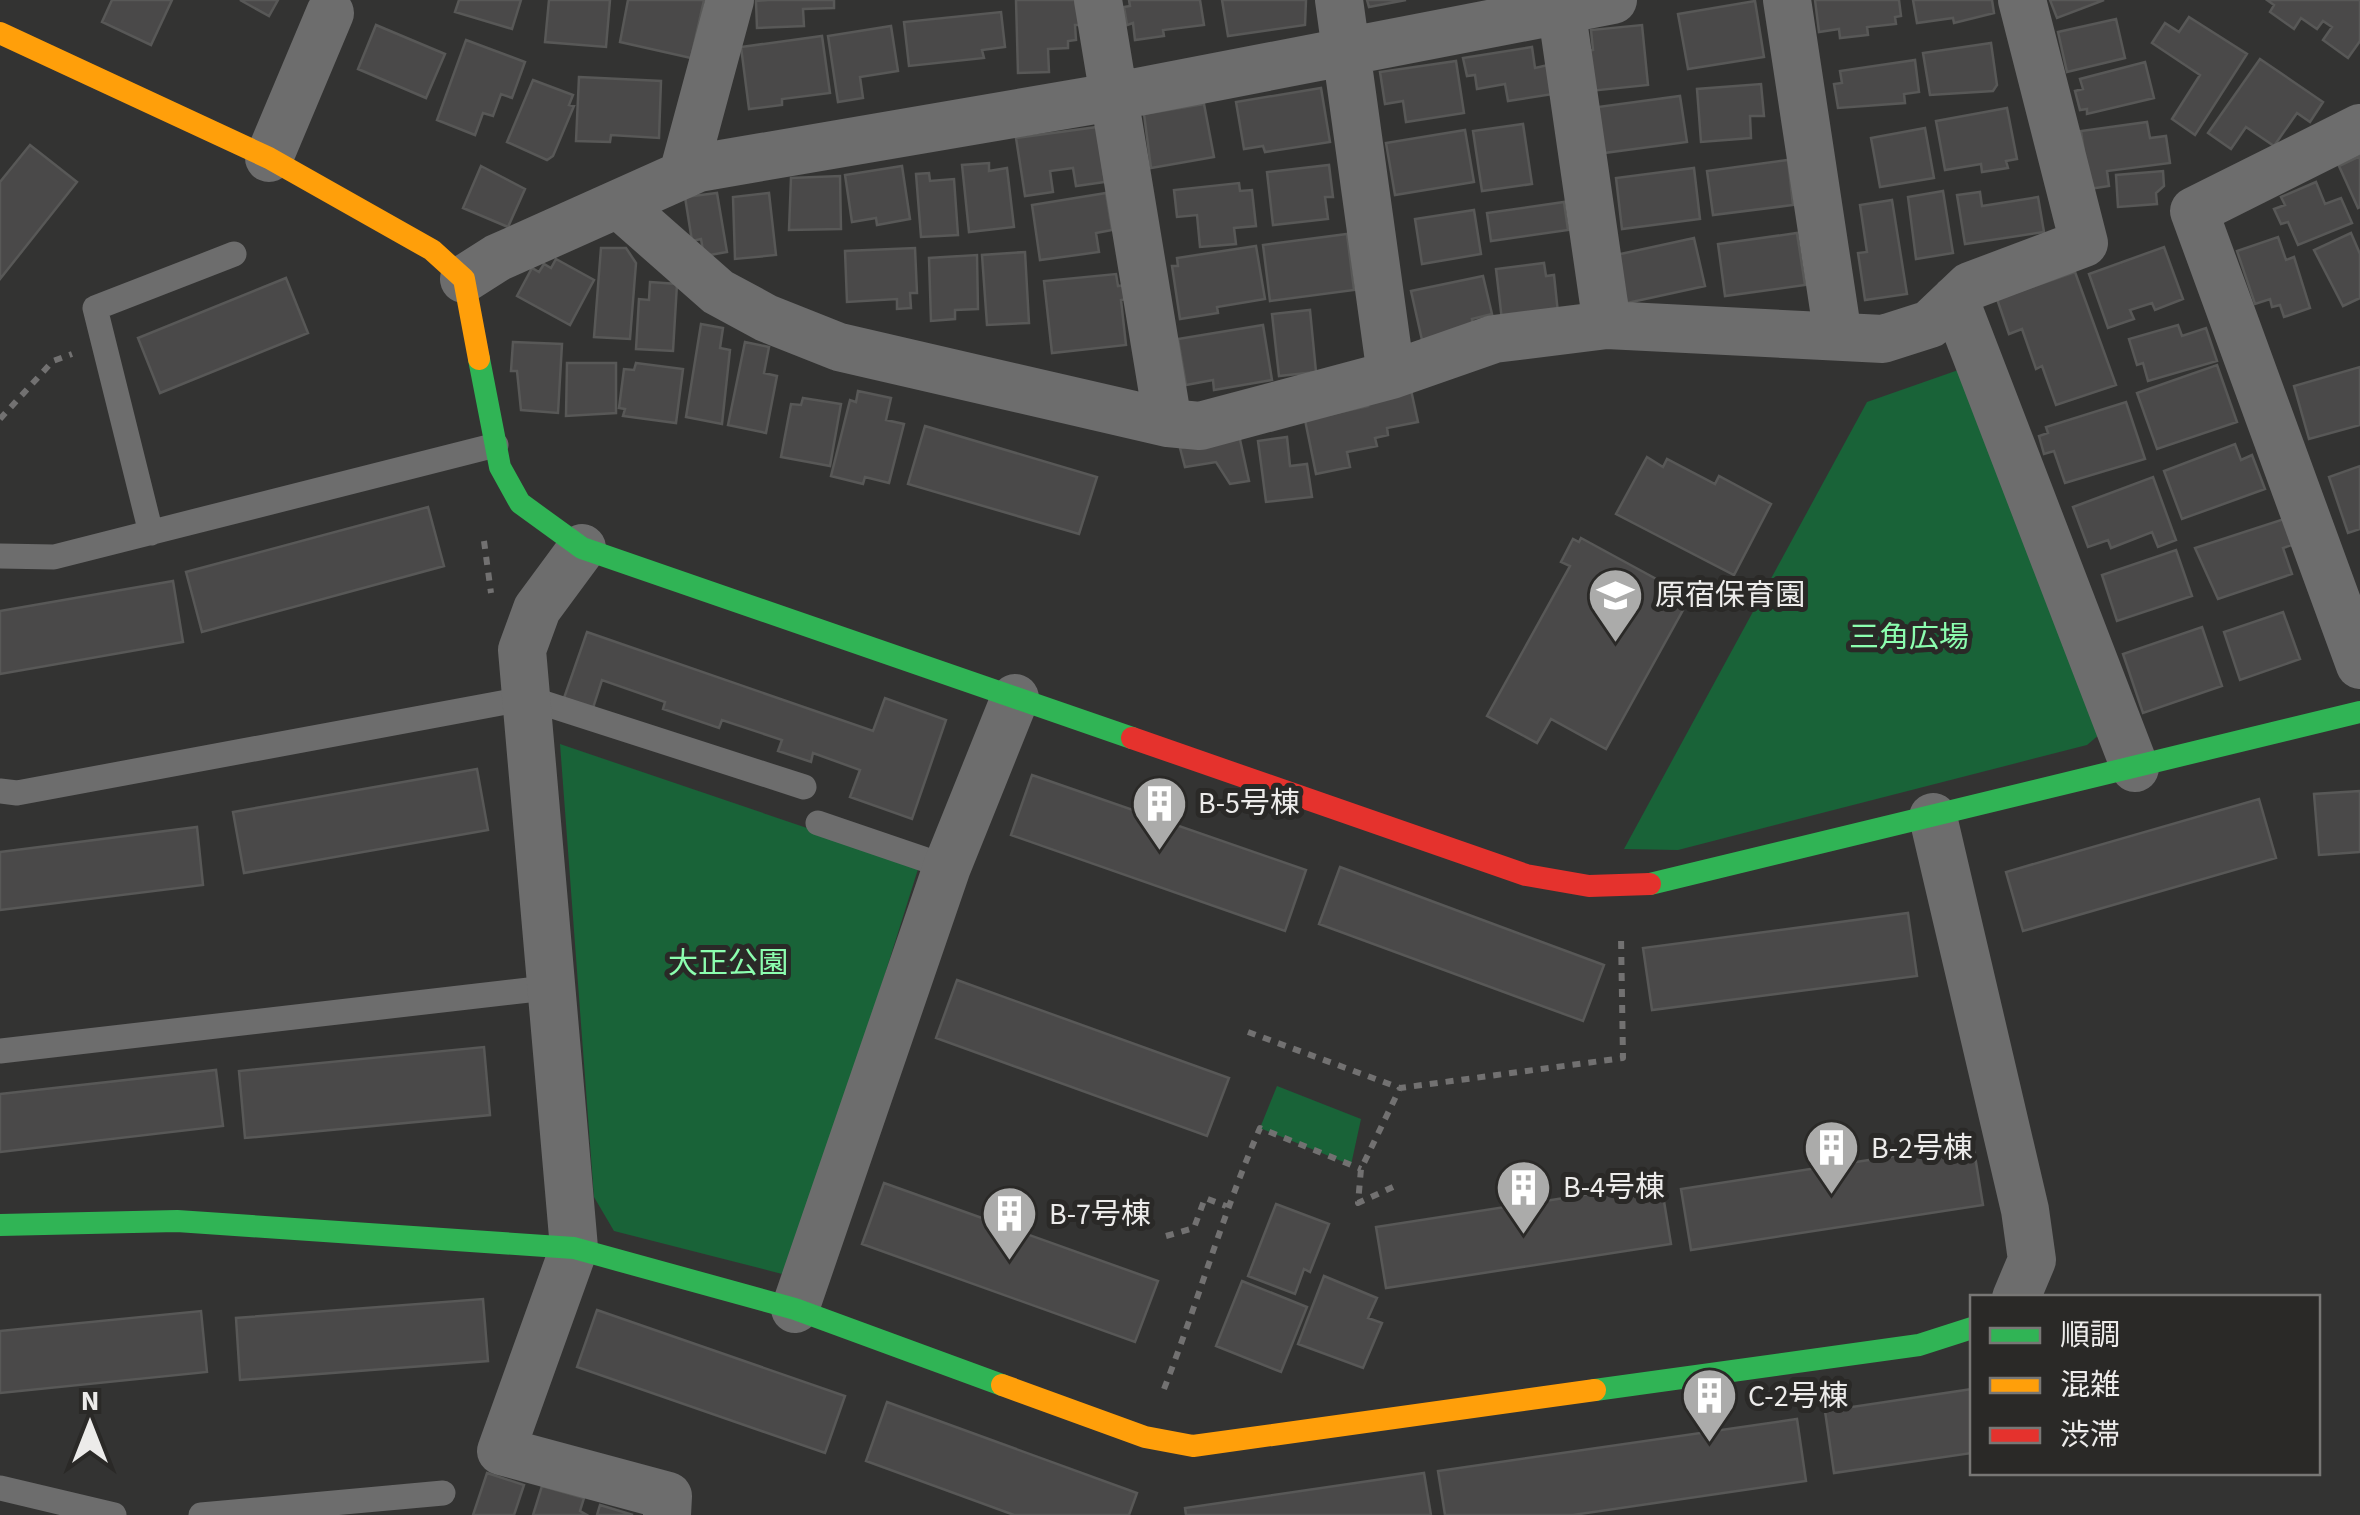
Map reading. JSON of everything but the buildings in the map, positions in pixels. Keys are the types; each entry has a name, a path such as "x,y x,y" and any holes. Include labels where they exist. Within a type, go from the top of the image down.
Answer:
{"street":[{"path":"682,174 730,0"},
{"path":"1098,0 1168,423"},
{"path":"1339,0 1391,375"},
{"path":"464,279 497,258 682,174 1112,97 1560,4 1613,0"},
{"path":"1787,0 1838,336"},
{"path":"618,204 718,292 766,318 839,346 1168,423 1200,426 1391,375 1494,339 1607,325 1884,340 1930,324 1970,286 2084,243 2022,0"},
{"path":"1560,4 1607,325"},
{"path":"269,158 330,13"},
{"path":"3,42 269,158 432,250 464,279 500,467 520,503 582,548 1526,875 1638,887 2360,712"},
{"path":"2360,128 2194,212 2360,665"},
{"path":"1956,300 2136,768"},
{"path":"582,548 536,609 522,650 574,1248 501,1451 668,1496 667,1515"},
{"path":"795,1309 947,867 1015,698"},
{"path":"1933,817 2025,1210 2032,1260 2017,1295"},
{"path":"0,1226 177,1220 574,1248 795,1309 1145,1436 1192,1446 1920,1345 1970,1329"}],"lane":[{"path":"151,534 95,308 234,254"},
{"path":"0,556 54,557 496,445"},
{"path":"0,791 17,794 528,698 804,787"},
{"path":"818,823 947,867"},
{"path":"0,1051 554,986"},
{"path":"0,1488 114,1515"},
{"path":"200,1515 443,1493"}],"path":[{"path":"0,419 53,361 103,344"},
{"path":"484,536 491,595"},
{"path":"1248,1032 1400,1088 1623,1058 1620,887"},
{"path":"1393,1187 1358,1202 1361,1169 1400,1088"},
{"path":"1145,1436 1205,1284 1226,1206 1260,1128 1361,1169"},
{"path":"1166,1236 1194,1228 1206,1198 1226,1206"}],"green space":[{"name":"三角広場","path":"1964,368 2100,734 2087,745 1678,850 1624,849 1867,402"},
{"name":"大正公園","path":"560,744 919,866 790,1276 614,1231 594,1197"},
{"path":"1277,1086 1361,1119 1351,1165 1260,1128"}],"traffic: fast":[{"path":"479,359 500,467 520,503 582,548 1132,738"},
{"path":"1650,884 2360,712"},
{"path":"0,1225 177,1221 574,1248 795,1309 1002,1385"},
{"path":"1595,1390 1919,1345 1970,1329"}],"traffic: slow":[{"path":"0,33 269,158 432,250 464,279 479,359"},
{"path":"1002,1385 1145,1437 1193,1446 1595,1390"}],"traffic: jam":[{"path":"1132,738 1526,875 1589,886 1650,884"}],"place":[{"name":"原宿保育園","path":"1616,644"},
{"name":"B-5号棟","path":"1159,852"},
{"name":"B-2号棟","path":"1832,1197"},
{"name":"B-4号棟","path":"1524,1236"},
{"name":"B-7号棟","path":"1010,1263"},
{"name":"C-2号棟","path":"1709,1445"}]}
